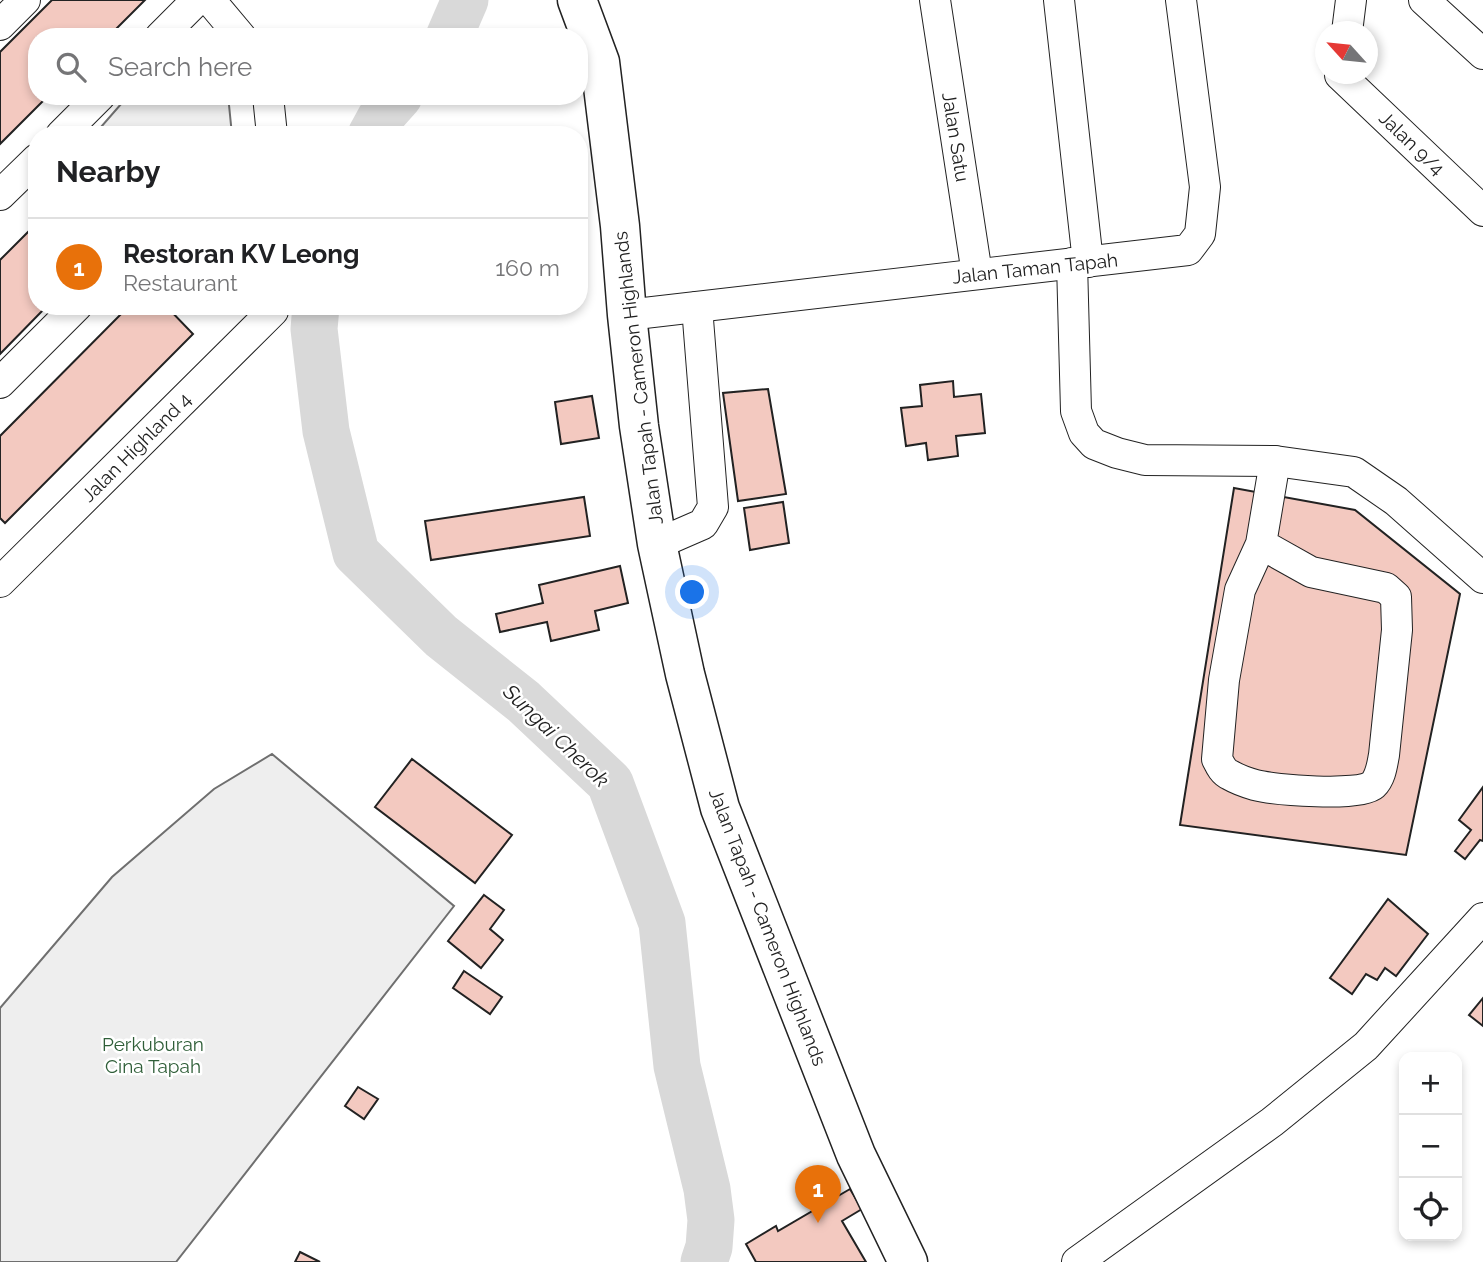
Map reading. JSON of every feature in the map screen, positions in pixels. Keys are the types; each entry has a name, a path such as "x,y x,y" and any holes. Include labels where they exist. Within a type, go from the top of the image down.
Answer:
{"main road":[{"name":"Jalan Tapah - Cameron Highlands","path":"578,0 588,28"},
{"name":"Jalan Tapah - Cameron Highlands","path":"588,28 600,62 620,226 639,426 657,544 685,674 720,808 856,1155 908,1262"}],"street":[{"path":"0,25 25,0"},
{"path":"169,28 197,0"},
{"path":"210,0 233,28"},
{"name":"Jalan Satu","path":"934,0 977,274"},
{"path":"1059,0 1080,262 1076,411 1084,433 1094,444 1145,460 1275,461 1354,472 1396,501 1483,579"},
{"name":"Jalan Taman Tapah","path":"627,315 1188,250 1200,234 1205,187 1181,0"},
{"path":"1348,21 1351,0"},
{"path":"1424,0 1483,54"},
{"name":"Jalan 9/4","path":"1350,84 1483,211"},
{"path":"70,126 91,105"},
{"path":"269,105 271,126"},
{"path":"4,182 28,165"},
{"path":"657,544 703,524 713,507 697,307"},
{"path":"0,383 68,315"},
{"name":"Jalan Highland 4","path":"1,580 266,315"},
{"path":"1261,544 1311,572 1386,588 1396,597 1397,630 1384,755 1380,775 1371,787 1356,792 1311,791 1256,785 1228,775 1217,759 1224,680 1240,590 1261,544 1275,461"},
{"path":"1077,1262 1272,1122 1366,1046 1483,918"}],"green space":[{"path":"120,105 229,105 231,126 102,126"},
{"name":"Perkuburan Cina Tapah","path":"272,754 454,906 176,1262 0,1262 0,1008 112,877 214,789"}],"building":[{"path":"52,0 145,0 117,28 28,28 28,105 39,105 0,144 0,52"},
{"path":"28,232 28,315 38,315 0,354 0,260"},
{"path":"120,315 175,315 193,334 5,523 0,518 0,436"},
{"path":"953,381 954,397 981,394 985,433 956,436 958,456 928,460 926,443 906,446 901,408 922,406 920,385"},
{"path":"768,389 786,494 738,501 723,393"},
{"path":"592,396 599,438 561,444 555,402"},
{"path":"1234,488 1355,510 1460,594 1406,855 1180,825"},
{"path":"584,497 590,536 431,560 425,521"},
{"path":"783,502 789,543 750,550 744,508"},
{"path":"620,566 628,603 595,611 599,630 551,641 547,622 500,632 496,614 543,603 539,585"},
{"path":"412,759 512,835 475,883 375,807"},
{"path":"1483,787 1483,841 1480,840 1465,859 1455,851 1471,830 1459,820"},
{"path":"484,895 504,910 490,929 503,940 481,968 448,941"},
{"path":"1388,899 1428,934 1396,976 1385,968 1377,980 1366,974 1352,994 1330,978"},
{"path":"464,971 502,997 490,1014 453,988"},
{"path":"1483,998 1483,1026 1469,1015"},
{"path":"358,1087 378,1099 364,1119 345,1106"},
{"path":"850,1189 862,1209 842,1221 866,1262 756,1262 746,1244 776,1226 778,1231"},
{"path":"300,1252 320,1262 295,1262"}],"waterway":[{"name":"Sungai Cherok","path":"453,28 465,0"},
{"name":"Sungai Cherok","path":"376,126 391,105"},
{"name":"Sungai Cherok","path":"315,315 314,329 326,431 356,553 441,636 524,702 610,783 662,923 677,1066 707,1189 711,1220 709,1247 704,1262"}],"place":[{"name":"Restoran KV Leong","path":"818,1223"}]}
